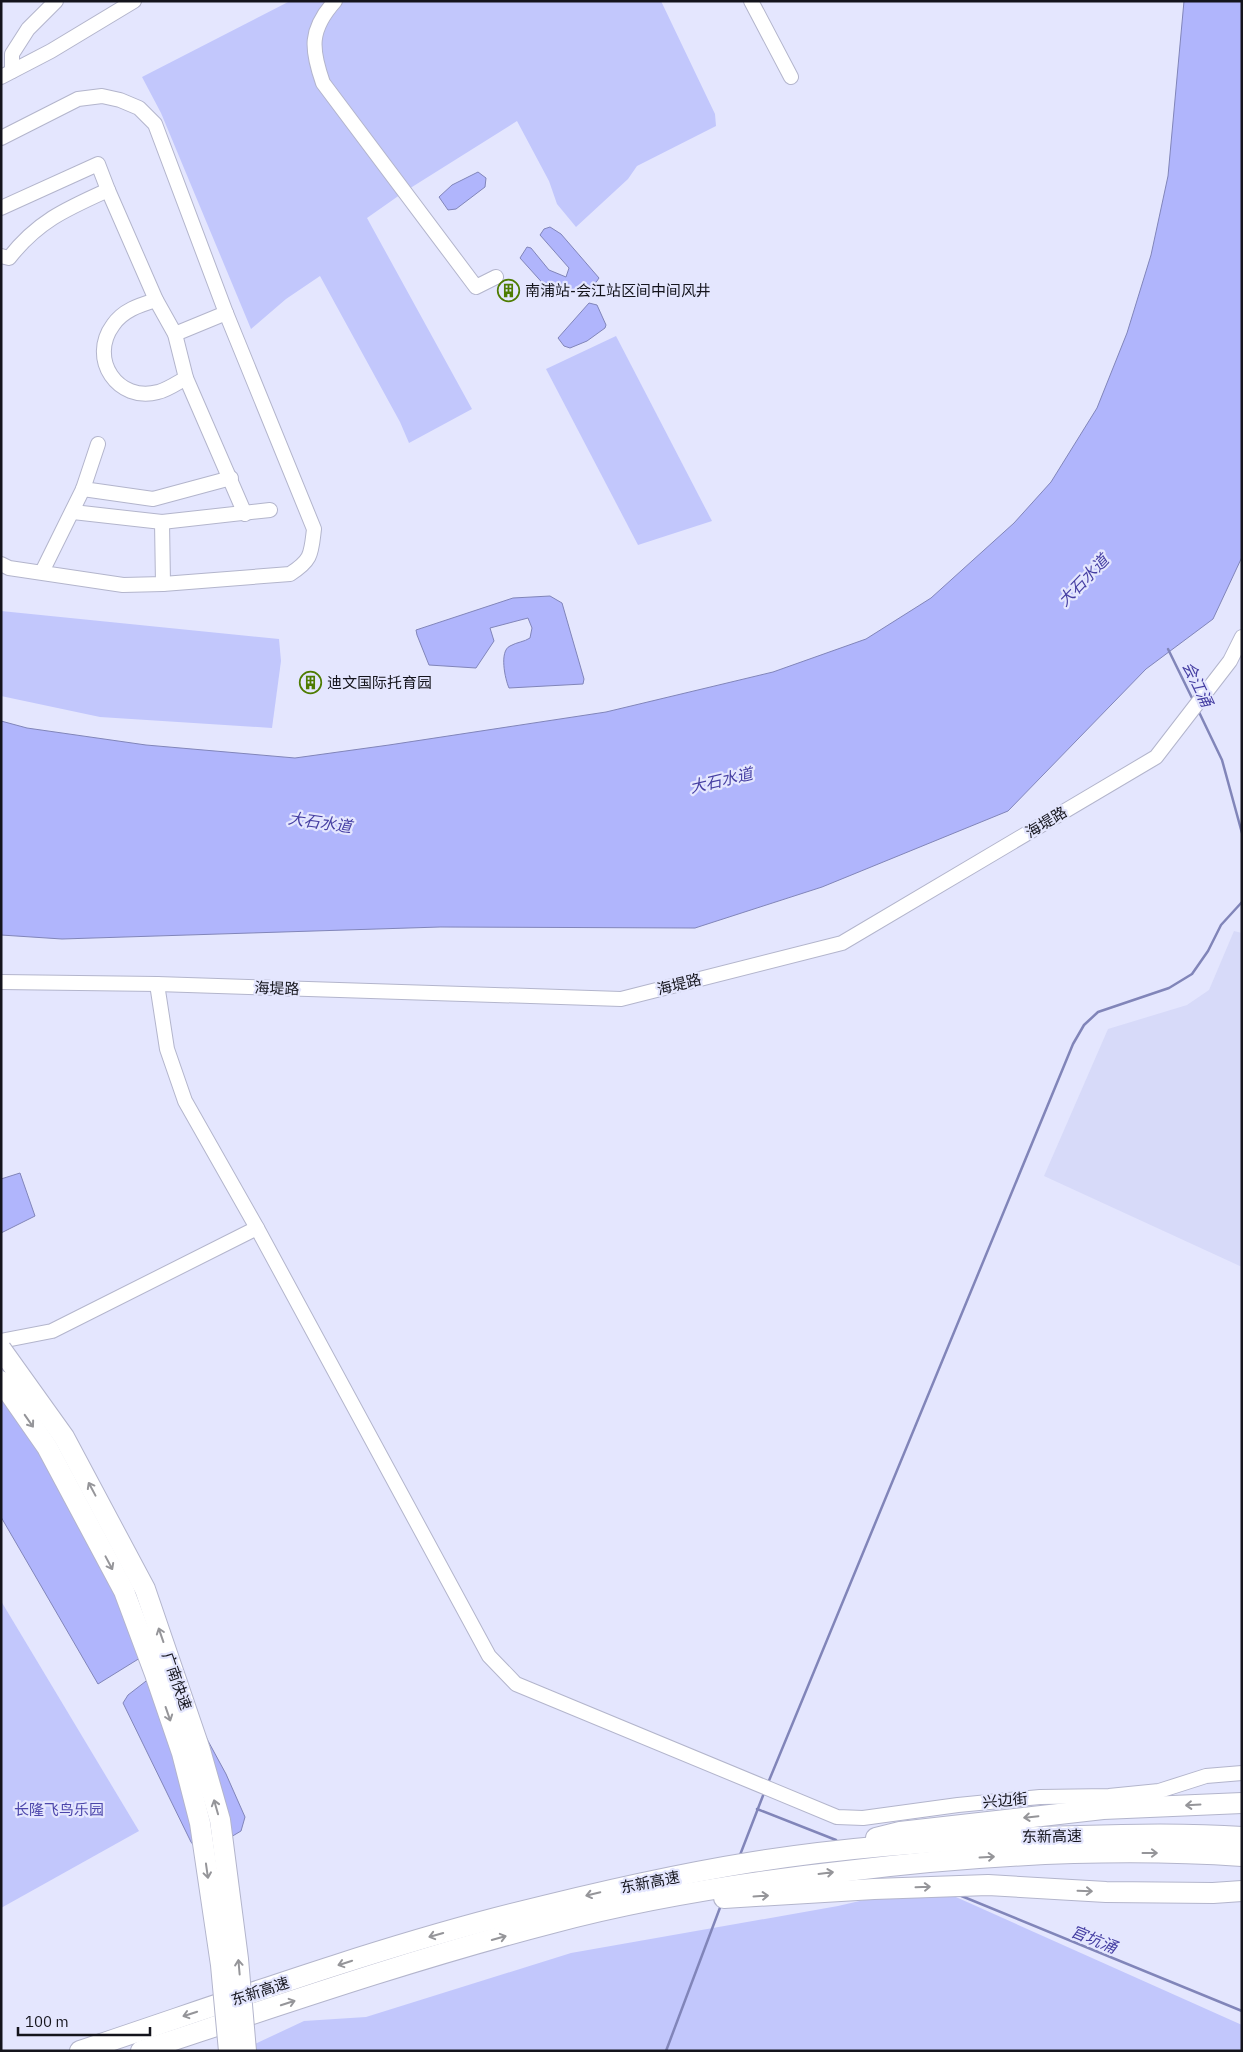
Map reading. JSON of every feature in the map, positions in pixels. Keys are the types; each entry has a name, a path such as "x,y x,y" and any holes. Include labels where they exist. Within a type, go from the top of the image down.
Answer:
{"highway":[{"name":"广南快速","path":"1,1348 64,1437 146,1589 200,1750 220,1820 238,1959 246,2051"},
{"name":"广南快速","path":"1,1381 47,1447 124,1591 182,1753 200,1823 220,1965 229,2051"},
{"path":"824,1853 900,1832 1103,1809 1242,1803"},
{"name":"东新高速","path":"80,2051 391,1948 565,1901 755,1862 824,1853 951,1841 1023,1837 1204,1844 1242,1856"},
{"name":"东新高速","path":"141,2051 402,1966 553,1922 715,1888 742,1883 973,1858 1135,1853 1242,1837"},
{"path":"642,1903 874,1889 988,1885 1116,1892 1213,1893 1242,1891"}],"street":[{"path":"7,74 12,54 28,29 56,1"},
{"path":"7,74 52,51 134,1"},
{"path":"335,1 323,15 315,38 314,57 323,83 476,287 496,277"},
{"path":"751,1 791,77"},
{"path":"1,138 78,99 102,96 120,100 139,108 155,124 226,314 307,508 314,530 312,550 304,565 290,574 163,584 123,585 10,568 1,564"},
{"path":"1,208 98,164 156,300 175,334 186,378 245,514"},
{"path":"1,256 9,258 25,238 62,211 108,190"},
{"path":"156,300 131,308 113,323 103,341 103,362 112,378 133,393 158,392 186,378"},
{"path":"175,334 226,314"},
{"path":"42,572 73,512 98,444"},
{"path":"83,489 153,499 231,478"},
{"path":"73,512 162,522 270,510"},
{"path":"162,522 163,584"},
{"name":"海堤路","path":"1,982 157,984 621,999 842,943 1156,757 1230,662 1242,637"},
{"name":"兴边街","path":"157,984 167,1049 185,1101 257,1228 489,1656 516,1684 837,1818 863,1818 958,1804 1040,1797 1109,1796 1159,1791 1206,1776 1242,1773"},
{"path":"1,1341 52,1330 257,1228"}],"shaded area":[{"path":"1234,931 1242,933 1242,1267 1044,1176 1108,1029 1187,1005 1209,990"}],"green space":[{"path":"290,1 661,1 715,114 716,126 637,166 628,179 576,227 557,204 549,181 517,121 404,192 367,218 472,409 409,443 400,422 320,276 286,299 251,329 161,113 142,77"},
{"path":"616,336 712,521 638,545 546,369"},
{"path":"1,611 279,639 281,661 272,728 100,717 1,696"},
{"name":"长隆飞鸟乐园","path":"1,1601 139,1831 1,1908"},
{"path":"929,1885 1242,2025 1242,2051 230,2051 257,2043 304,2021 366,2017 571,1953 838,1906"}],"water":[{"name":"大石水道","path":"1184,1 1242,1 1242,557 1213,619 1146,669 1008,811 822,887 695,928 440,927 62,939 1,935 1,721 27,728 146,745 295,758 606,712 773,672 866,639 931,598 1014,523 1051,482 1097,408 1127,333 1151,255 1168,176"},
{"path":"478,172 486,178 485,187 456,209 448,210 439,197 452,185"},
{"path":"550,227 561,234 599,278 590,291 581,294 547,288 520,258 527,247 531,248 549,270 566,277 569,268 540,235 544,229"},
{"path":"589,303 597,305 606,325 605,328 587,341 570,348 564,346 558,338"},
{"path":"550,596 562,603 584,679 583,684 509,688 505,672 505,653 510,646 530,638 532,628 528,618 490,628 494,641 476,668 429,665 416,630 513,598"},
{"path":"20,1173 35,1216 1,1233 1,1179"},
{"path":"1,1380 143,1602 161,1645 98,1684 1,1517"},
{"path":"150,1678 201,1728 226,1774 245,1817 241,1831 214,1847 198,1851 191,1842 123,1703 128,1695"}],"waterway":[{"name":"会江涌","path":"1168,649 1193,700"},
{"name":"会江涌","path":"1198,710 1222,760 1242,833"},
{"path":"768,1783 1073,1044 1084,1025 1098,1012 1169,988 1192,974 1208,951 1221,925 1242,902"},
{"path":"740,1855 764,1793"},
{"name":"官坑涌","path":"757,1809 836,1840"},
{"name":"官坑涌","path":"959,1895 1242,2011"},
{"path":"666,2051 721,1905"}],"place":[{"name":"南浦站-会江站区间中间风井","path":"509,290"},
{"name":"迪文国际托育园","path":"311,682"}]}
